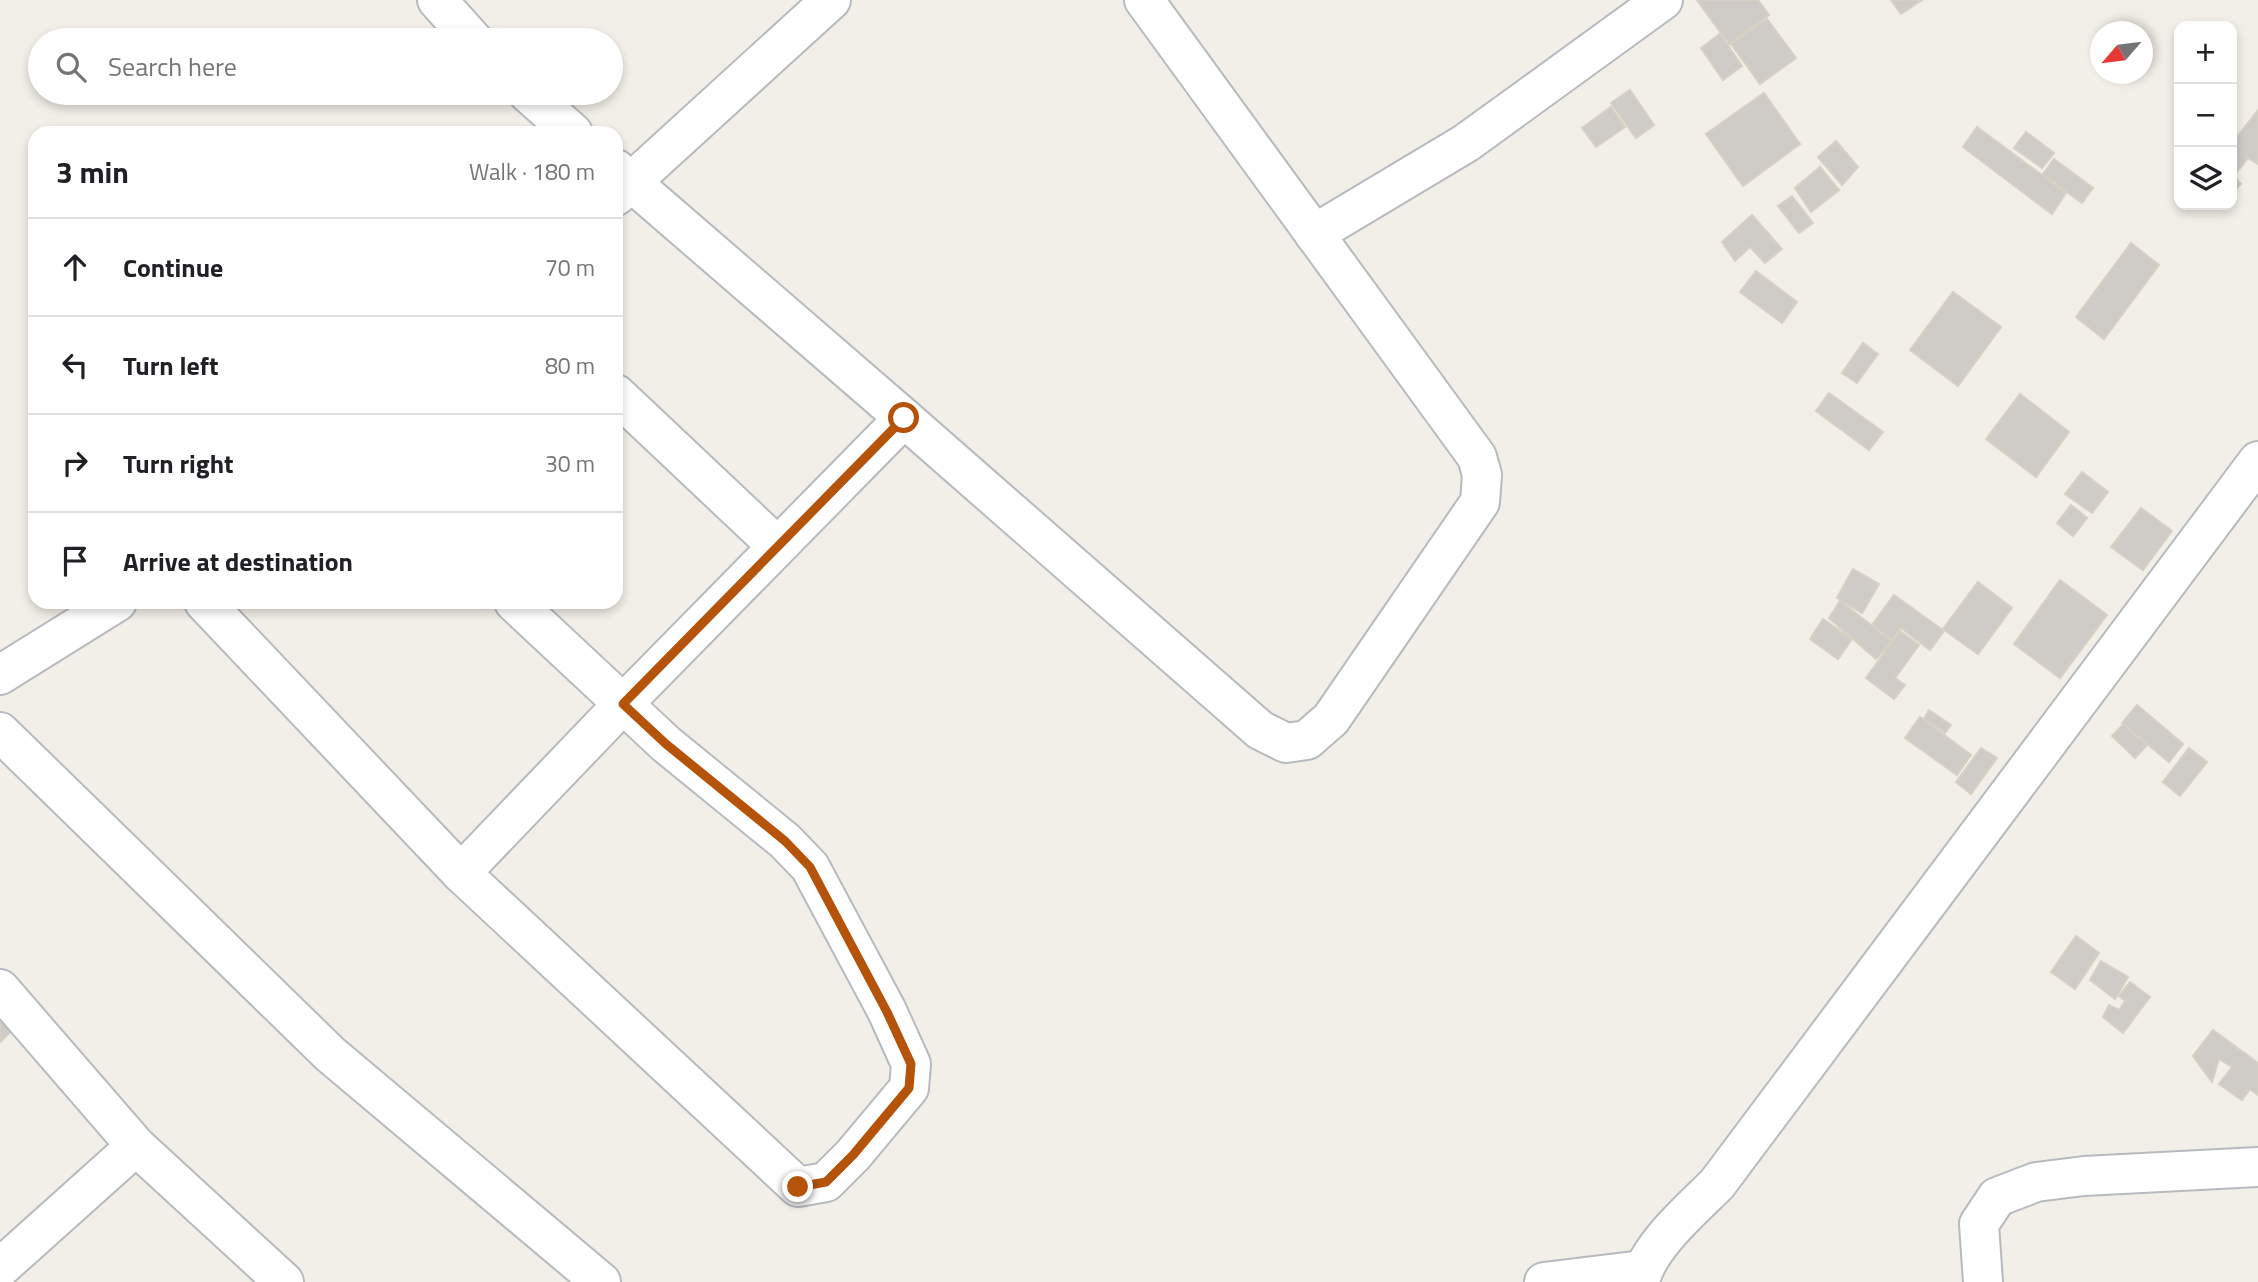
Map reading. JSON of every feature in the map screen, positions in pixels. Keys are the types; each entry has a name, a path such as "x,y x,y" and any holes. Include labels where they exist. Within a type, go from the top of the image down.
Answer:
{"street":[{"path":"437,0 462,28"},
{"path":"623,180 831,0"},
{"path":"1314,234 1466,143 1662,0"},
{"path":"623,184 904,418 1260,730 1286,743 1307,740 1331,719 1480,502 1482,475 1477,457 1314,234 1154,4"},
{"path":"542,105 565,126"},
{"path":"623,401 777,546"},
{"path":"461,873 904,418"},
{"path":"1544,1282 1641,1276 1671,1231 1717,1184 2258,461"},
{"path":"0,675 106,609"},
{"path":"211,609 461,873 798,1187 826,1182 853,1155 909,1088 911,1064 887,1012 810,867 785,841 666,744 521,609"},
{"path":"0,732 330,1054 601,1282"},
{"path":"0,989 136,1146 284,1282"},
{"path":"12,1262 136,1146"},
{"path":"1983,1282 1979,1224 1997,1197 2048,1180 2258,1167"}],"building":[{"path":"1697,0 1758,0 1769,15 1729,44"},
{"path":"1891,0 1922,0 1901,14"},
{"path":"1767,19 1796,58 1760,84 1731,44"},
{"path":"1720,34 1742,66 1723,80 1701,48"},
{"path":"1630,90 1654,125 1636,138 1611,103"},
{"path":"1764,93 1800,144 1743,186 1706,134"},
{"path":"1611,107 1625,127 1596,147 1582,128"},
{"path":"2258,110 2258,164 2248,158 2237,172 2237,147 2237,137"},
{"path":"1977,127 2066,193 2052,214 1963,147"},
{"path":"2026,132 2054,153 2042,168 2014,148"},
{"path":"1836,141 1858,167 1842,185 1818,157"},
{"path":"2054,159 2093,188 2082,203 2043,174"},
{"path":"1820,167 1839,190 1811,212 1795,188"},
{"path":"1792,196 1813,223 1799,233 1778,206"},
{"path":"1752,215 1782,249 1765,263 1750,247 1735,261 1722,242"},
{"path":"2131,243 2159,265 2104,339 2076,317"},
{"path":"1756,271 1797,302 1782,323 1740,292"},
{"path":"1953,292 2001,327 1958,386 1910,350"},
{"path":"1863,343 1878,354 1857,383 1842,373"},
{"path":"1829,393 1883,432 1869,450 1816,411"},
{"path":"2020,394 2069,432 2036,477 1986,439"},
{"path":"2082,472 2108,492 2092,513 2065,494"},
{"path":"2071,505 2087,518 2073,536 2057,523"},
{"path":"2141,508 2172,531 2143,570 2111,547"},
{"path":"1853,569 1879,584 1862,613 1837,598"},
{"path":"2060,580 2107,615 2060,678 2014,644"},
{"path":"1978,582 2012,608 1978,654 1943,629"},
{"path":"1894,595 1944,631 1930,650 1901,628 1892,640 1872,625"},
{"path":"1840,601 1892,641 1876,659 1829,618"},
{"path":"1823,619 1852,639 1838,659 1810,639"},
{"path":"1900,631 1919,645 1895,678 1905,685 1894,699 1866,678"},
{"path":"2137,705 2183,744 2169,762 2122,723"},
{"path":"1929,710 1951,725 1945,733 1924,719"},
{"path":"1920,717 1971,755 1957,775 1905,738"},
{"path":"2124,724 2147,745 2135,758 2112,736"},
{"path":"1981,748 1997,758 1971,794 1956,782"},
{"path":"2189,748 2207,762 2180,796 2163,782"},
{"path":"2076,936 2099,953 2075,989 2051,972"},
{"path":"2101,961 2128,977 2115,999 2090,980"},
{"path":"2130,982 2150,997 2123,1033 2103,1017 2109,1005 2119,1010 2125,1001 2119,996"},
{"path":"0,1004 19,1024 0,1042"},
{"path":"2213,1030 2258,1063 2258,1095 2250,1089 2242,1100 2219,1084 2232,1067 2219,1059 2212,1082 2193,1056"}],"route":[{"path":"798,1187 826,1182 853,1155 909,1088 911,1064 887,1012 810,867 785,841 666,744 623,704 904,418"}]}
